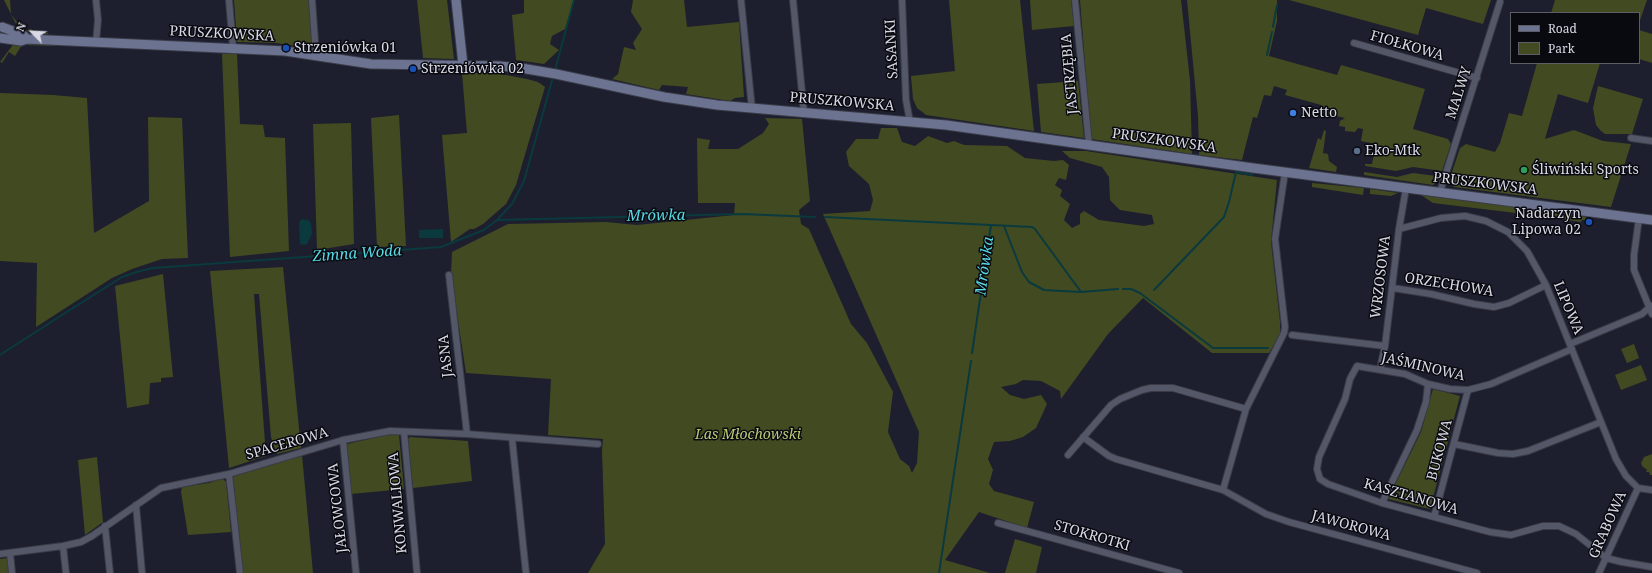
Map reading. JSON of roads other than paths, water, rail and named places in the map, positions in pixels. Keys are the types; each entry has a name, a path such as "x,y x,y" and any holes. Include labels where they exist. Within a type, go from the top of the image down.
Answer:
{"street":[{"path":"96,0 98,20 96,42"},
{"path":"229,0 233,48"},
{"path":"312,0 316,55"},
{"path":"456,0 463,65"},
{"path":"741,0 752,109"},
{"path":"794,0 804,113"},
{"name":"SASANKI","path":"902,0 906,100 910,122"},
{"name":"JASTRZĘBIA","path":"1075,0 1089,145"},
{"name":"MALWY","path":"1440,192 1500,2"},
{"name":"PRUSZKOWSKA","path":"1,27 23,35 28,39"},
{"name":"PRUSZKOWSKA","path":"0,38 21,41 28,39 286,51 371,64 500,66 553,73 671,98 717,106 910,122 1652,220"},
{"name":"FIOŁKOWA","path":"1354,43 1477,78"},
{"path":"1631,138 1652,141"},
{"path":"1223,490 1246,409 1284,333 1285,327 1275,239 1285,172"},
{"name":"WRZOSOWA","path":"1380,369 1385,346 1399,229 1406,188"},
{"name":"LIPOWA","path":"1399,229 1440,218 1465,216 1486,221 1508,232 1527,250 1546,285 1616,459 1626,476 1638,488"},
{"path":"1639,218 1634,255 1634,270 1651,306 1652,314"},
{"name":"JASNA","path":"449,275 467,434"},
{"name":"ORZECHOWA","path":"1392,288 1431,294 1474,304 1494,306 1508,303 1546,285"},
{"name":"JAŚMINOWA","path":"1357,366 1405,374 1428,384 1450,389 1468,390 1491,384 1642,314 1651,306"},
{"path":"1292,334 1385,346"},
{"name":"KASZTANOWA","path":"1357,366 1350,379 1345,399 1319,457 1317,469 1320,479 1328,484 1382,503 1490,532 1511,535 1543,526 1559,526 1576,534 1606,558"},
{"path":"1382,503 1417,430 1426,402 1428,384"},
{"path":"1068,455 1111,405 1130,394 1151,388 1172,388 1246,409"},
{"name":"BUKOWA","path":"1434,517 1468,390"},
{"path":"1454,444 1498,453 1513,454 1528,451 1601,422"},
{"name":"SPACEROWA","path":"0,554 63,546 81,542 161,488 229,474 343,440 390,431 467,434 598,444"},
{"name":"KONWALIOWA","path":"404,432 417,573"},
{"name":"JAWOROWA","path":"1083,437 1109,456 1116,459 1223,490 1266,514 1289,522 1477,573"},
{"path":"512,438 526,573"},
{"name":"JAŁOWCOWA","path":"343,440 356,573"},
{"path":"229,474 240,573"},
{"path":"1638,488 1652,490"},
{"name":"GRABOWA","path":"1599,573 1638,488"},
{"path":"136,505 142,573"},
{"name":"STOKROTKI","path":"998,523 1179,573"},
{"path":"105,526 110,573"},
{"path":"63,546 66,573"},
{"path":"10,553 12,573"},
{"path":"1606,558 1652,567"}],"waterway":[{"name":"Zimna Woda","path":"555,70 574,0"},
{"path":"1273,27 1277,5"},
{"path":"1267,55 1272,32"},
{"name":"Zimna Woda","path":"0,355 122,277 140,271 153,268 441,247 484,230 497,220 512,204 524,181 553,77"},
{"path":"1154,290 1224,217 1236,172 1252,175"},
{"name":"Mrówka","path":"498,220 742,214 815,217"},
{"name":"Mrówka","path":"825,217 991,225 972,353"},
{"path":"991,225 1032,227 1035,229 1081,292 1118,289"},
{"path":"1004,226 1022,272 1029,282 1044,290 1081,292"},
{"path":"1123,289 1131,289 1140,293 1213,348 1268,348"},
{"name":"Mrówka","path":"939,573 971,361"}],"place":[{"name":"Strzeniówka 01","path":"286,48"},
{"name":"Strzeniówka 02","path":"413,69"},
{"name":"Netto","path":"1293,113"},
{"name":"Eko-Mtk","path":"1357,151"},
{"name":"Śliwiński Sports","path":"1524,170"},
{"name":"Nadarzyn Lipowa 02","path":"1589,222"}],"park label":[{"name":"Las Młochowski","path":"748,435"}]}
